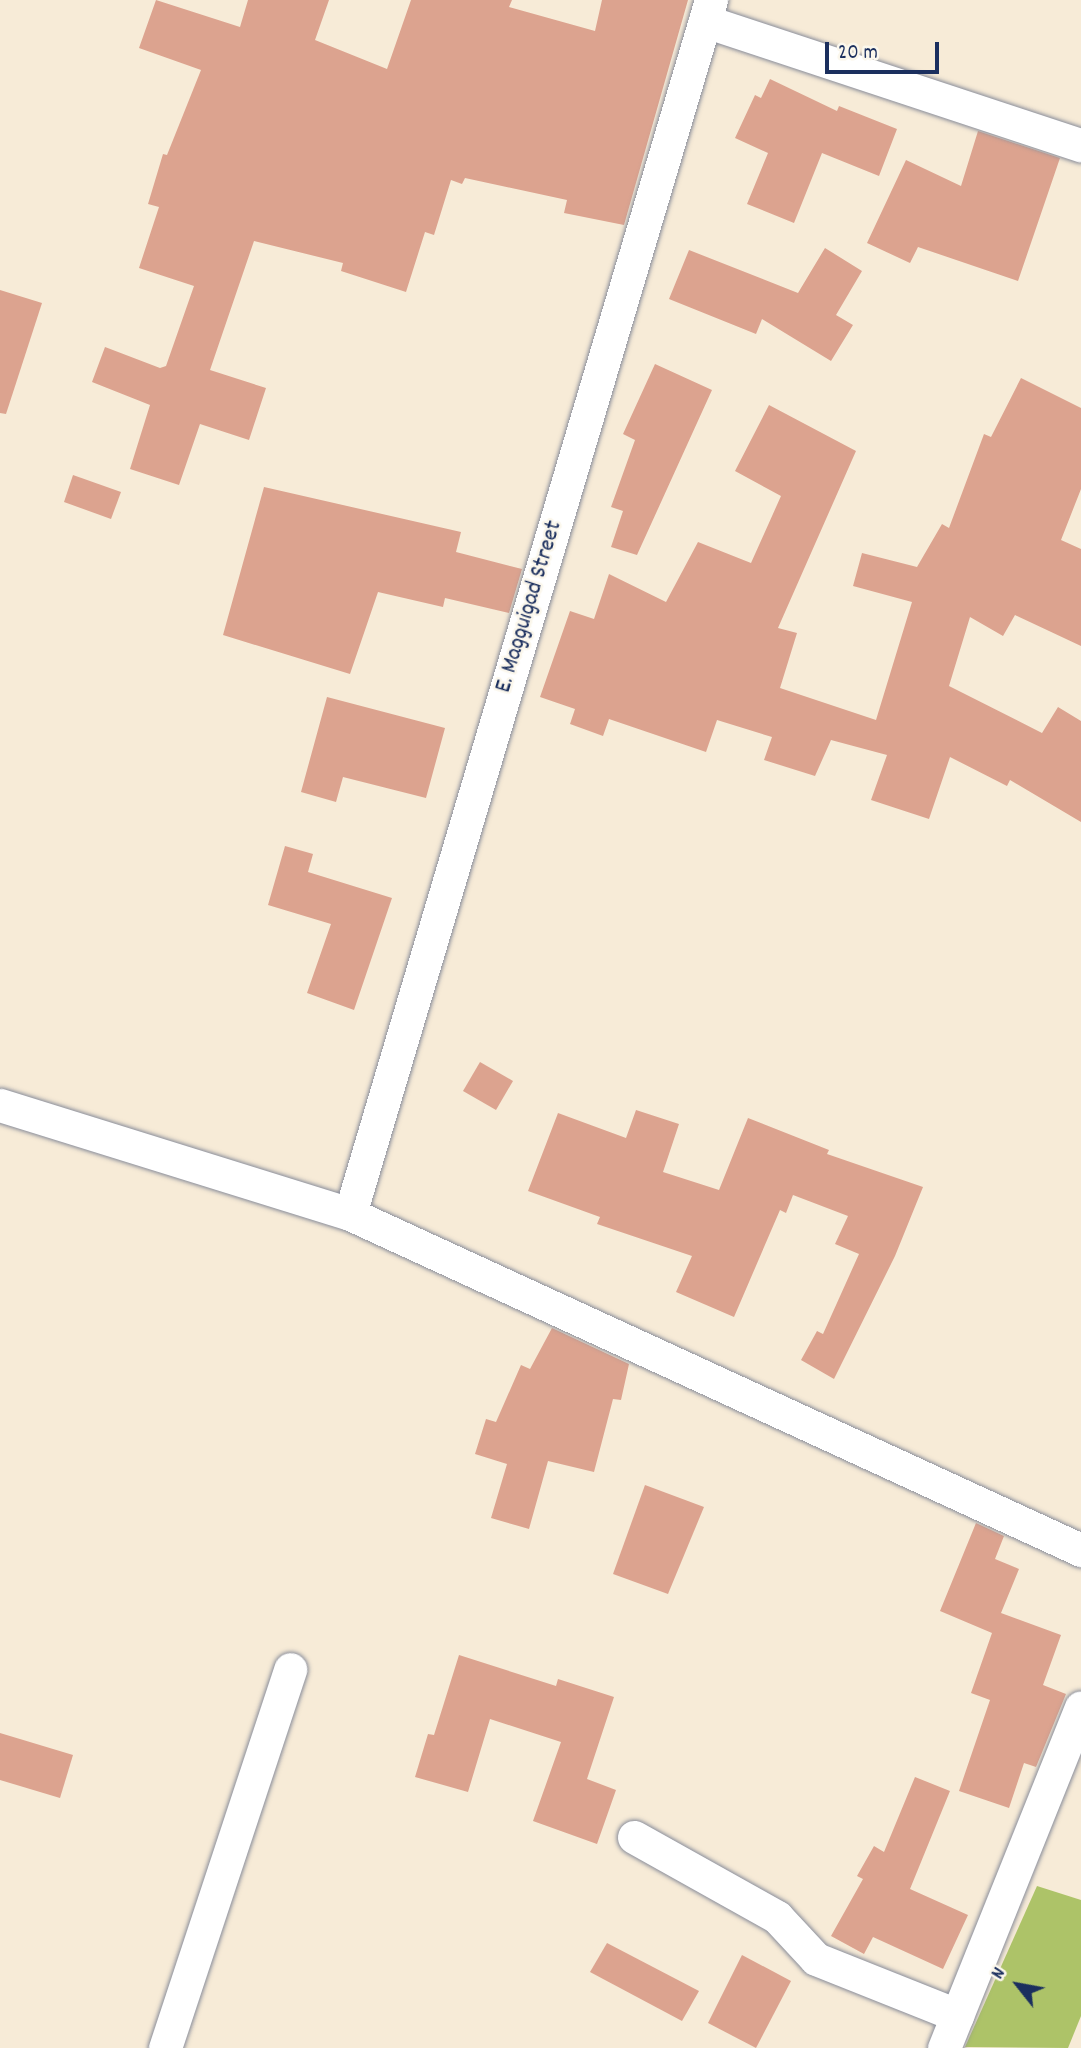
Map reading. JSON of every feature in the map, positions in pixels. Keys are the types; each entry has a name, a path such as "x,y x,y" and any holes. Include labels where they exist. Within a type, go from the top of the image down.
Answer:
{"street":[{"path":"708,10 1081,145"},
{"name":"E. Magguigad Street","path":"350,1214 708,10"},
{"path":"0,1105 350,1214 1081,1550"},
{"path":"165,2048 290,1669"},
{"path":"944,2048 1081,1708"},
{"path":"634,1837 777,1917 816,1959 957,2014"}],"green space":[{"path":"1037,1886 1081,1900 1081,2016 1068,2048 965,2047"}],"building":[{"path":"156,0 240,27 248,0 329,0 315,40 387,69 411,0 512,0 509,7 595,31 602,0 688,0 624,225 564,213 567,200 465,178 462,184 451,180 434,235 425,232 406,292 341,271 343,263 254,241 210,370 266,388 249,440 200,424 179,485 130,469 150,405 92,382 105,347 160,368 166,366 194,286 139,268 159,207 148,204 163,154 167,155 201,70 139,48"},
{"path":"770,79 837,111 839,106 897,129 879,176 822,153 794,223 747,204 768,153 735,138 755,95 761,98"},
{"path":"978,131 1060,158 1018,281 918,247 910,263 867,243 906,160 961,186"},
{"path":"825,248 862,271 836,315 853,325 831,361 762,319 756,334 669,299 689,250 798,293"},
{"path":"0,290 42,303 6,414 0,413"},
{"path":"655,364 712,390 637,555 611,547 623,511 611,507 635,440 623,434"},
{"path":"1021,378 1081,408 1081,489 1061,540 1081,549 1081,646 1015,615 1003,636 970,617 949,686 1042,733 1058,707 1081,721 1081,822 1010,780 1007,786 950,757 929,819 871,800 887,755 831,740 815,776 764,760 772,737 717,720 706,752 609,719 603,736 570,724 575,709 540,697 570,611 594,619 609,574 666,602 698,542 751,563 781,496 735,471 769,405 856,451 778,628 797,633 780,688 876,720 912,602 853,586 862,553 917,567 942,524 949,528 984,434 991,437"},
{"path":"73,475 121,492 111,519 64,502"},
{"path":"264,487 461,532 456,552 522,569 509,613 445,598 443,607 378,592 350,674 223,635"},
{"path":"327,697 445,728 426,798 343,777 336,802 301,792"},
{"path":"285,846 313,854 308,872 392,898 354,1010 307,993 331,924 268,905"},
{"path":"480,1062 513,1081 496,1110 463,1091"},
{"path":"636,1110 679,1124 663,1172 719,1190 748,1118 829,1150 827,1154 923,1187 895,1256 834,1379 801,1360 817,1331 823,1334 859,1254 835,1244 848,1216 793,1195 786,1213 780,1210 734,1317 676,1292 692,1256 597,1224 600,1217 528,1191 558,1113 626,1138"},
{"path":"552,1328 629,1364 621,1400 613,1399 594,1472 548,1461 529,1529 491,1518 507,1464 475,1454 486,1419 496,1422 521,1365 530,1369"},
{"path":"645,1485 704,1507 668,1594 613,1574"},
{"path":"976,1523 1004,1536 995,1559 1019,1569 1001,1613 1061,1635 1043,1685 1066,1694 1036,1767 1024,1763 1009,1808 959,1791 990,1700 971,1693 992,1633 940,1611"},
{"path":"459,1655 556,1686 558,1679 614,1697 587,1779 616,1790 597,1844 533,1821 561,1742 490,1719 468,1792 415,1777 428,1734 434,1735"},
{"path":"0,1733 73,1755 60,1798 0,1780"},
{"path":"915,1777 950,1791 910,1889 968,1915 943,1969 873,1937 864,1954 831,1936 863,1879 857,1876 874,1846 884,1852"},
{"path":"607,1943 699,1991 682,2021 590,1972"},
{"path":"742,1955 791,1981 756,2048 708,2023"}]}
